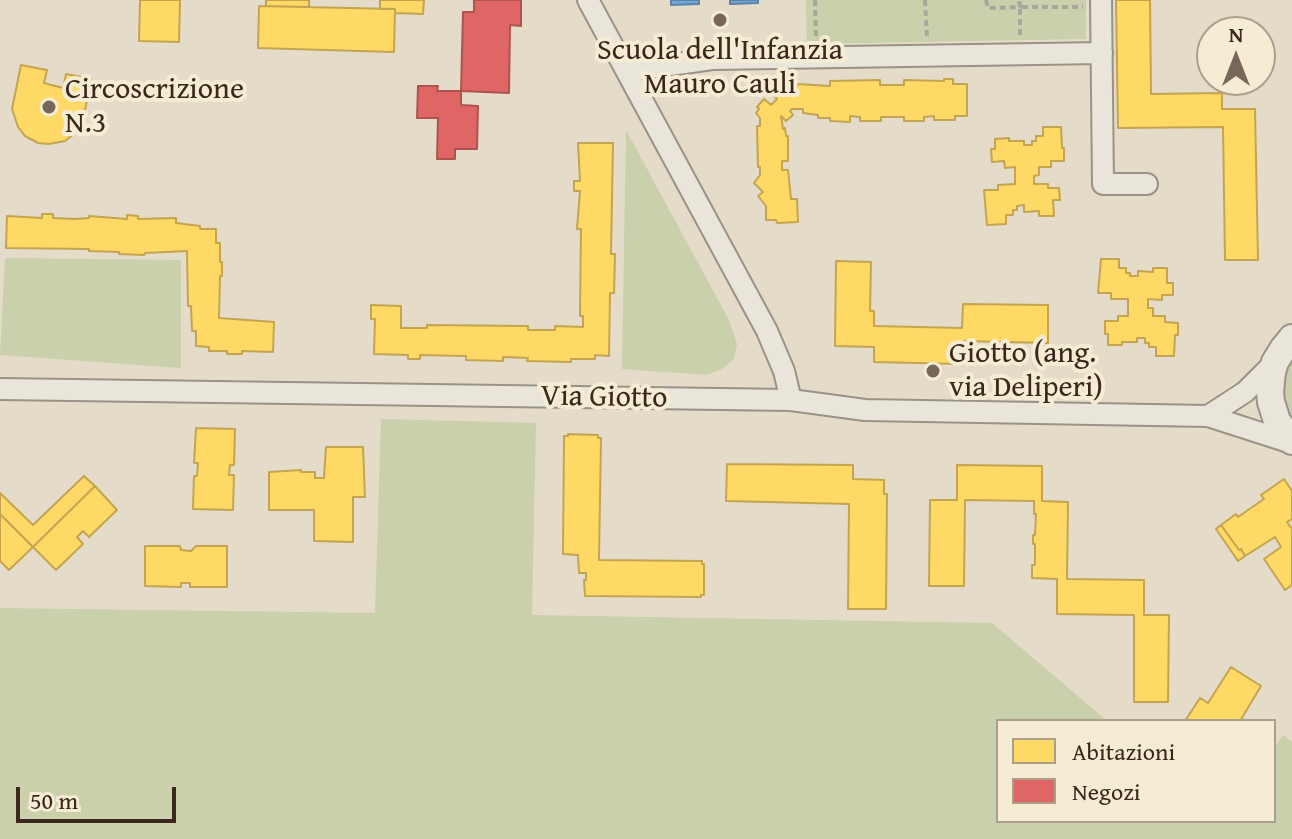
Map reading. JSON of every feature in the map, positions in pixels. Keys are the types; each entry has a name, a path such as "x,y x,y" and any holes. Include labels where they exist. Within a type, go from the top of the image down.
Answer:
{"street":[{"path":"588,0 767,331 784,371 791,400"},
{"path":"1095,4 1102,53 1103,184 1147,184"},
{"path":"628,71 712,59 1102,53"},
{"path":"1208,416 1245,392 1275,362 1292,338"},
{"path":"1275,362 1270,382 1271,402 1277,421 1292,442"},
{"name":"Via Giotto","path":"0,389 791,400 865,410 1208,416 1292,442"}],"path":[{"path":"815,0 816,46"},
{"path":"925,0 927,45"},
{"path":"986,0 988,8 1095,4"},
{"path":"1019,0 1020,44"}],"green space":[{"path":"806,0 1086,0 1086,39 807,44"},
{"path":"626,130 729,320 737,344 734,359 722,369 707,375 622,369"},
{"path":"5,258 181,260 181,368 0,355"},
{"path":"1292,353 1292,425 1280,391"},
{"path":"381,419 536,423 532,615 992,623 1105,719 996,719 996,823 1276,823 1276,746 1283,735 1292,742 1292,839 0,839 0,608 375,613"}],"building: Abitazioni":[{"path":"140,0 180,0 179,42 139,41"},
{"path":"266,0 309,0 309,7 266,6"},
{"path":"380,0 424,0 423,14 380,9"},
{"path":"1116,0 1150,0 1151,94 1222,96 1222,109 1255,109 1258,260 1225,260 1223,127 1118,128"},
{"path":"259,6 395,9 394,52 258,48"},
{"name":"Circoscrizione N.3","path":"21,65 47,70 44,83 63,88 66,74 91,79 83,121 65,141 38,143 25,136 18,127 12,109"},
{"path":"953,79 953,84 967,84 967,116 955,116 955,120 934,120 934,116 924,117 924,121 881,117 881,121 860,121 860,117 850,116 850,122 830,121 830,118 803,113 803,109 792,109 793,115 786,121 781,116 783,129 788,136 788,161 782,161 782,170 788,170 791,199 797,199 798,222 766,220 766,206 758,196 763,192 754,183 760,175 757,126 760,126 760,118 756,113 764,99 771,105 777,99 771,92 779,84 781,87 785,83 789,87 797,87 797,84 830,86 830,81 880,80 880,85 904,85 904,80"},
{"path":"1043,127 1061,127 1064,148 1064,161 1051,161 1051,167 1039,167 1039,175 1034,176 1034,184 1059,188 1060,200 1053,200 1054,216 1039,216 1039,211 1024,212 1024,205 1017,206 1013,215 1006,215 1006,224 987,225 984,190 998,190 998,185 1015,184 1015,167 1005,168 1004,161 992,162 991,149 995,149 995,139 1009,138 1009,141 1024,141 1024,145 1032,145 1036,136 1043,136"},
{"path":"578,143 613,143 611,254 615,254 614,293 610,293 609,356 595,355 595,359 571,359 571,362 503,357 503,361 466,360 466,356 420,355 420,359 408,359 408,355 374,354 375,319 371,319 371,305 401,306 401,328 427,328 427,325 528,326 528,330 555,330 555,326 583,327 583,316 580,316 581,229 577,229 580,191 574,191 574,181 580,181"},
{"path":"42,214 75,219 89,216 127,219 127,215 138,216 138,219 176,218 176,223 216,229 216,243 220,243 222,262 219,318 274,322 273,352 227,354 227,351 209,351 209,347 196,346 191,306 188,306 187,251 144,255 89,249 6,248 7,216 42,218"},
{"path":"1101,259 1119,259 1119,268 1126,268 1130,276 1138,276 1138,271 1153,272 1153,268 1167,268 1167,283 1173,283 1173,295 1162,295 1162,300 1148,299 1148,308 1153,308 1153,316 1165,316 1165,322 1178,323 1174,356 1156,356 1156,347 1149,347 1145,338 1137,338 1137,342 1122,342 1122,345 1108,345 1105,321 1118,321 1118,316 1128,316 1128,299 1111,299 1111,293 1098,293"},
{"path":"836,261 871,262 870,311 874,311 874,326 962,328 963,304 1048,305 1048,343 962,341 961,364 874,362 874,347 835,346"},
{"path":"196,428 235,429 234,465 230,465 229,475 234,475 233,510 193,509 194,476 197,476 198,463 194,463"},
{"path":"598,435 601,438 599,560 702,561 704,595 585,596 586,573 579,573 578,555 563,554 564,436"},
{"path":"326,447 363,447 365,497 353,497 353,542 314,541 314,510 269,510 269,472 301,470 315,472 315,478 324,478"},
{"path":"727,464 853,465 853,479 884,480 884,494 887,494 886,609 848,609 849,504 726,501"},
{"path":"957,465 1042,466 1042,501 1068,502 1067,579 1144,580 1144,615 1169,615 1168,702 1134,702 1134,615 1057,614 1057,579 1032,578 1032,565 1035,565 1034,501 965,500 964,586 929,586 930,500 957,500"},
{"path":"84,476 95,486 33,547 0,514 0,493 33,525"},
{"path":"1284,479 1292,491 1292,519 1287,522 1292,529 1292,585 1285,590 1264,559 1281,547 1275,537 1245,556 1221,525 1264,499 1261,495"},
{"path":"95,486 117,510 89,537 83,531 77,537 83,544 56,570 33,547"},
{"path":"0,514 33,547 9,570 0,561"},
{"path":"1221,525 1245,556 1238,561 1216,529"},
{"path":"145,546 180,546 181,550 191,551 196,546 227,546 227,587 190,587 190,583 181,583 181,587 145,586"},
{"path":"1231,667 1261,686 1241,719 1186,719 1200,698 1208,703"}],"building: Negozi":[{"path":"474,0 521,0 521,26 510,25 509,93 461,91 463,12 474,12"},
{"path":"418,86 438,86 437,91 461,91 461,105 478,106 477,149 455,149 455,159 437,159 438,118 417,118"}],"building: Scuole":[{"path":"671,0 699,0 699,4 671,5"},
{"path":"730,0 758,0 758,3 730,4"}],"place":[{"name":"Scuola dell'Infanzia Mauro Cauli","path":"720,20"},
{"name":"Circoscrizione N.3","path":"49,107"},
{"name":"Giotto (ang. via Deliperi)","path":"933,371"}]}
